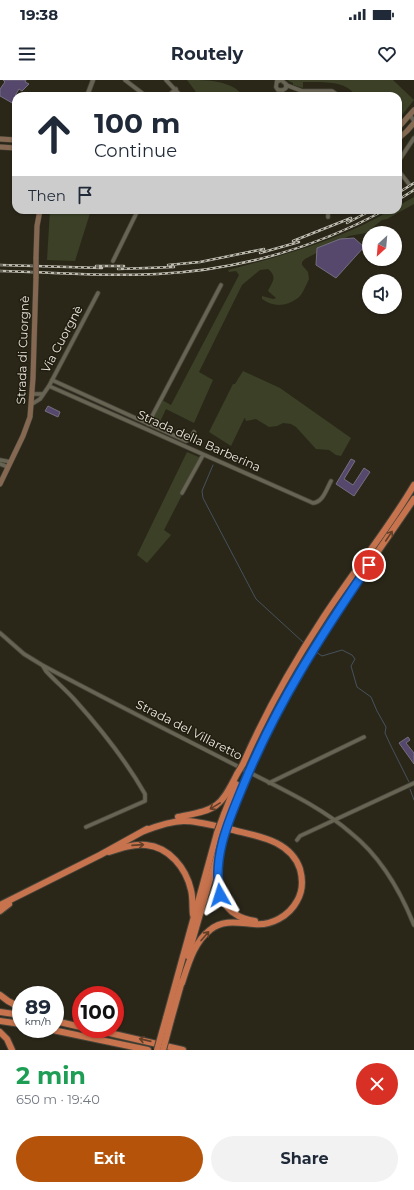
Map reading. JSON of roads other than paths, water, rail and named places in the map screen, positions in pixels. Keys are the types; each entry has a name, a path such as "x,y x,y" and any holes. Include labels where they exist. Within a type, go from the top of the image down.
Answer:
{"highway":[{"path":"0,905 166,820 218,806 238,775 274,700 323,618 413,486"},
{"path":"163,1050 193,920 218,833 291,685 328,624 414,499"},
{"path":"238,775 227,815 217,874 220,895 224,904 240,917 259,921 275,920"},
{"path":"144,831 170,822 192,821 268,839 282,845 291,852 298,862 302,875 299,898 288,913 275,920 255,924 237,922 225,923 210,929 195,948 158,1050"},
{"path":"182,983 199,915 224,837"},
{"path":"100,855 133,845 146,845 158,848 168,853 179,864 187,876 192,892 193,920"},
{"path":"0,911 25,893"},
{"path":"0,995 12,1003"},
{"path":"0,1012 12,1014"},
{"path":"0,1021 12,1023"},
{"path":"0,1032 7,1039 12,1050"},
{"path":"64,1032 148,1050"},
{"path":"124,1036 183,1050"}],"main road":[{"path":"402,124 413,112"},
{"path":"402,136 408,131 414,122"},
{"path":"0,139 12,140"},
{"path":"0,147 12,148"},
{"name":"Strada di Cuorgnè","path":"0,484 27,427 32,404 37,226 39,214"}],"street":[{"path":"88,92 93,80"},
{"path":"125,80 141,92"},
{"path":"166,80 178,92"},
{"path":"286,85 284,90 280,90 276,87 279,81 285,82 286,85 302,91 332,90 334,92"},
{"path":"173,92 176,89"},
{"path":"413,112 414,122"},
{"path":"402,156 414,138"},
{"path":"402,175 409,184"},
{"path":"113,261 136,214"},
{"name":"Strada della Barberina","path":"148,424 222,285"},
{"name":"Via Cuorgnè","path":"32,404 39,400 49,386 98,293"},
{"name":"Strada della Barberina","path":"52,380 186,441 189,440 194,432"},
{"name":"Strada della Barberina","path":"49,386 312,504 318,503 322,499 331,481"},
{"path":"33,394 44,394"},
{"path":"182,493 204,455"},
{"path":"0,460 9,465"},
{"path":"0,464 9,465"},
{"name":"Strada del Villaretto","path":"0,633 24,654 42,665 268,783 335,820 366,846 391,877 404,901 414,925"},
{"name":"Strada del Villaretto","path":"42,665 73,698 119,752 145,794 145,801 86,827"},
{"path":"268,783 364,737"},
{"path":"297,840 300,836 414,783"}],"waterway":[{"path":"213,465 202,491 203,498 256,599 304,643"},
{"path":"316,652 322,656 342,650 352,655 355,659 351,666 357,687 371,697 386,727 385,733 409,782"},
{"path":"410,789 414,800"}],"tunnel":[{"path":"409,184 414,189"}],"railway":[{"path":"402,190 414,183"},
{"path":"402,198 414,190"},
{"path":"347,223 364,214"},
{"path":"0,271 138,275 188,272 217,268 275,255 303,246 377,214"},
{"path":"293,241 351,218"},
{"path":"260,253 299,242"},
{"path":"168,265 200,262 264,249"},
{"path":"0,265 102,268"},
{"path":"96,266 124,266"},
{"path":"118,269 174,267"}]}
